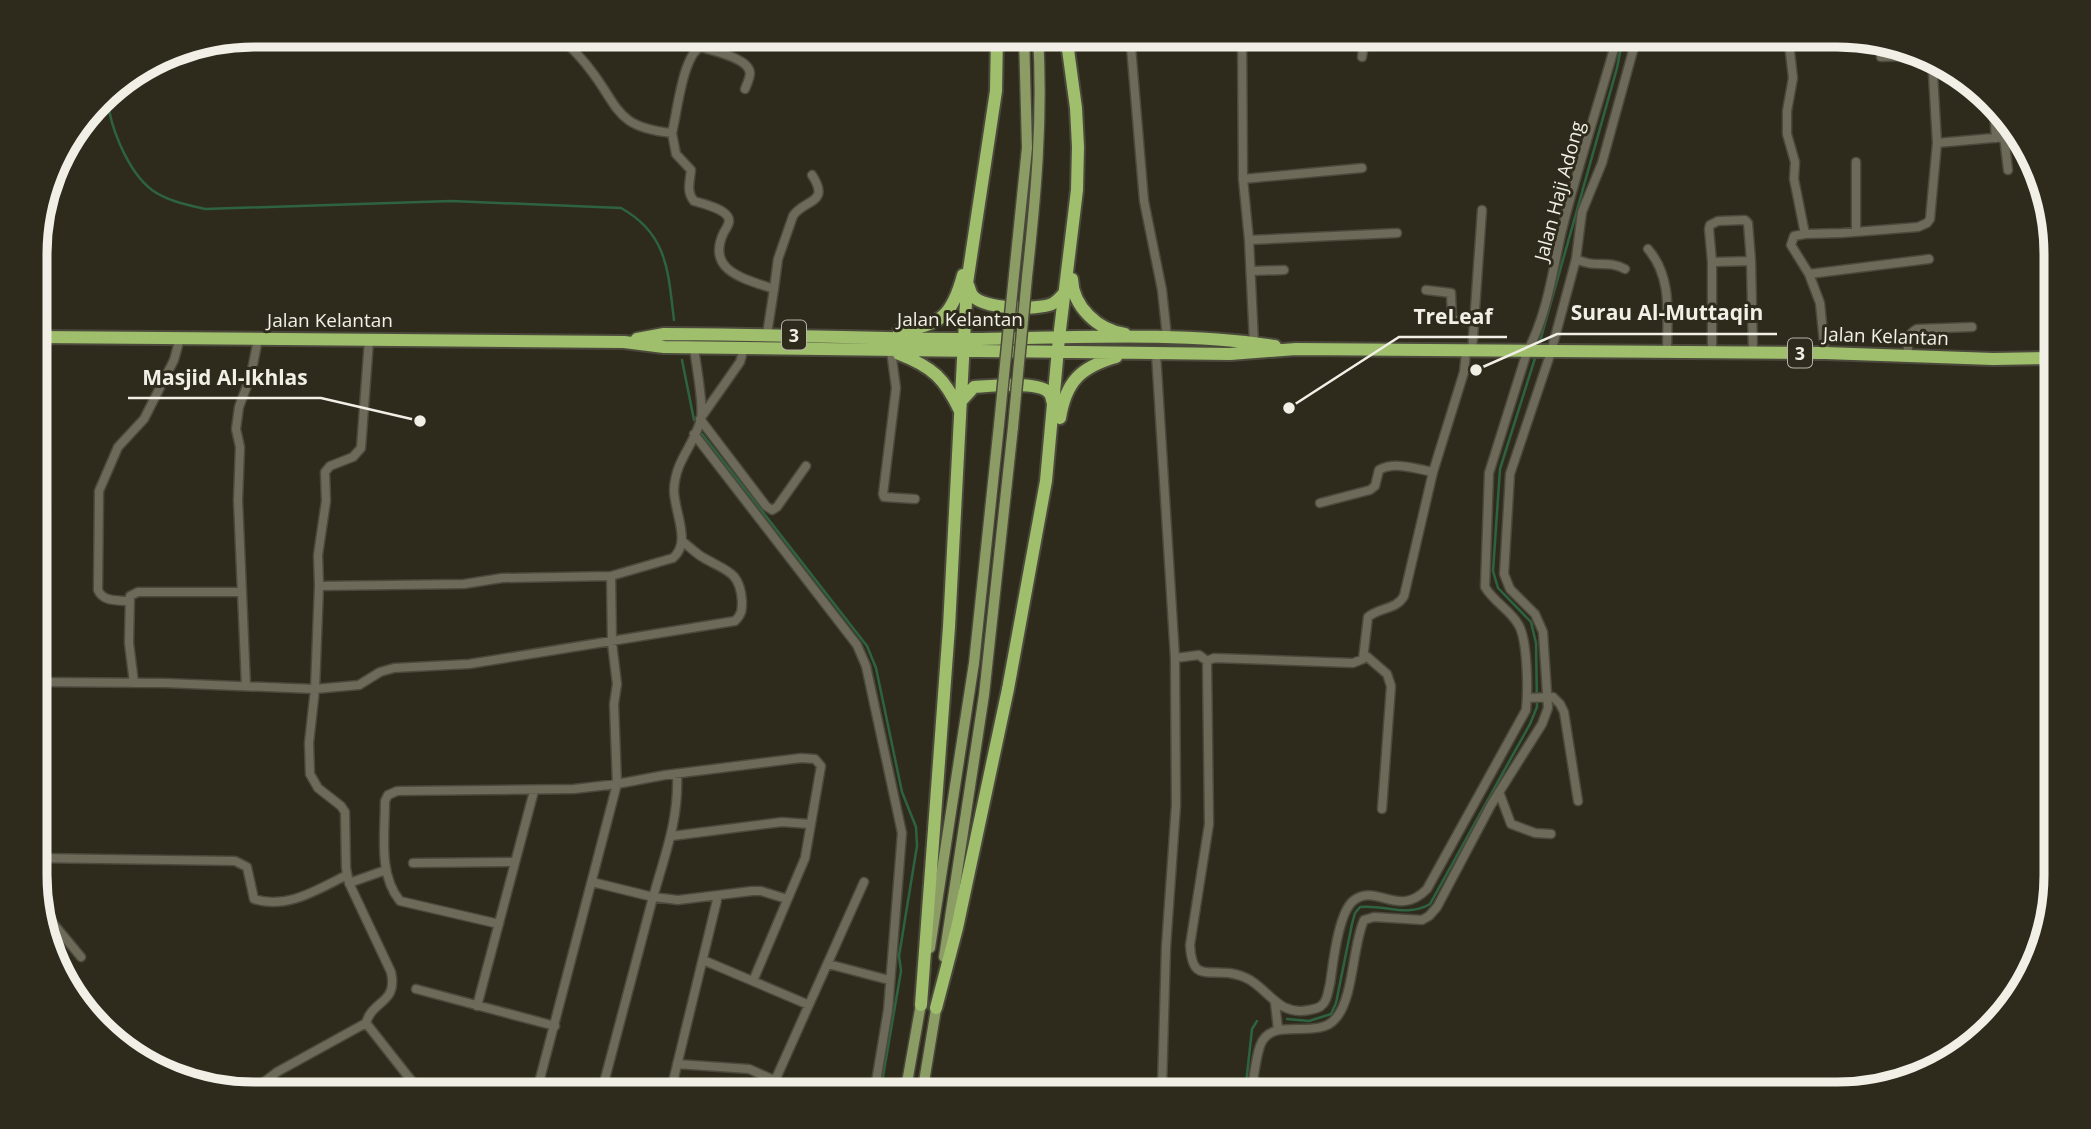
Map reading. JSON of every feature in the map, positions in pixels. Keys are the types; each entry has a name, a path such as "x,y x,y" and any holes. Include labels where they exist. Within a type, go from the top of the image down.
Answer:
{"highway":[{"path":"936,1008 957,928 1003,713 1045,481 1077,190 1078,147 1069,47"},
{"path":"921,1005 937,807 967,283 996,91 998,48"},
{"path":"1071,237 1072,292 1082,309 1097,324 1120,333 1153,337"},
{"path":"864,337 920,328 938,321 952,307 971,250"},
{"path":"967,283 972,295 983,303 992,305 1033,307 1051,304 1065,292"},
{"name":"Jalan Kelantan","path":"624,342 664,334 767,334 864,337 1058,353 1230,354 1296,349 1825,353 2044,358"},
{"name":"Jalan Kelantan","path":"48,337 624,342 664,347 891,351 1059,338 1167,337 1296,349"},
{"path":"891,351 930,368 946,384 961,406"},
{"path":"1045,481 1055,452 1062,402 1067,391 1083,370 1130,354"},
{"path":"961,406 974,387 1032,386 1044,389 1050,394 1054,408"}],"main road":[{"path":"907,1082 953,809 974,663 1027,148 1024,48"},
{"path":"924,1082 982,708 1040,145 1039,48"}],"street":[{"path":"1131,47 1143,201 1162,290 1167,337"},
{"path":"1242,47 1244,179 1254,343"},
{"path":"1362,57 1363,47"},
{"name":"Jalan Haji Adong","path":"1539,352 1536,334 1613,47"},
{"path":"1177,658 1199,655 1207,662 1209,824 1190,945 1191,962 1195,968 1206,973 1231,974 1250,980 1286,1010 1304,1012 1322,1006 1327,1000 1340,928 1352,902 1370,895 1399,902 1412,901 1427,889 1514,733 1529,698 1521,631 1518,624 1485,587 1489,473 1576,259 1576,237 1582,212 1602,163 1634,47"},
{"path":"1789,47 1793,78 1787,111 1787,134 1795,162 1794,179 1805,234"},
{"path":"571,48 590,68 613,106 627,121 648,130 672,133"},
{"path":"699,48 695,49 685,66 672,133 676,154 691,170 688,193 694,201 722,211 728,217 729,222 718,244 718,255 725,266 743,278 774,289"},
{"path":"703,48 743,61 750,74 745,89"},
{"path":"1881,57 1897,56"},
{"path":"1825,353 1820,303 1809,274 1791,245 1794,236 1918,227 1927,223 1930,219 1937,143 1933,72"},
{"path":"1997,123 2008,170"},
{"path":"2000,138 2004,132"},
{"path":"1937,143 2000,138"},
{"path":"1856,162 1856,232"},
{"path":"1244,179 1362,168"},
{"path":"767,334 778,259 793,216 812,204 817,196 819,185 812,174"},
{"path":"1207,662 1214,658 1353,663 1361,661 1368,617 1400,602 1404,596 1433,472 1464,372 1475,323 1482,210"},
{"path":"1712,353 1712,262 1709,229 1710,225 1718,220 1745,220 1748,223 1751,261 1753,353"},
{"path":"1249,240 1397,233"},
{"path":"1563,233 1576,237"},
{"path":"1648,249 1658,261 1666,279 1667,352"},
{"path":"1576,259 1592,265 1613,263 1625,269"},
{"path":"1809,274 1929,259"},
{"path":"1712,262 1751,261"},
{"path":"1251,271 1284,271"},
{"path":"1426,290 1451,293 1452,319 1475,323"},
{"path":"1908,356 1908,337 1912,331 1972,327"},
{"path":"128,601 107,599 101,596 98,590 99,491 118,447 144,419 174,360 180,338"},
{"path":"247,686 239,500 240,447 236,429 239,407 251,375 258,339"},
{"path":"369,340 361,448 353,457 330,466 325,472 326,500 318,555 319,586 315,689 309,743 310,774 318,788 345,812 348,879 391,972 394,985 389,995 367,1017 366,1023 412,1082"},
{"path":"694,348 701,419 766,506 772,510 777,508 806,466"},
{"path":"319,586 464,584 502,578 611,576 673,558 679,553 682,541 675,500 675,474 701,419 740,362 744,348"},
{"path":"891,351 896,388 883,494 884,498 915,499"},
{"path":"1253,1081 1260,1045 1265,1037 1278,1030 1317,1029 1336,1018 1346,995 1359,931 1364,920 1374,917 1422,920 1437,907 1499,792 1542,724 1548,708 1543,632 1535,614 1506,581 1504,565 1510,474 1539,352"},
{"path":"1156,353 1177,658 1176,805 1166,947 1162,1081"},
{"path":"694,434 863,655 884,739 902,833 888,1010 876,1082"},
{"path":"1320,503 1370,490 1375,486 1379,470 1385,467 1433,472"},
{"path":"47,682 315,689 359,685 394,667 470,664 730,623 741,615 741,589 736,578 723,566 704,558 682,541"},
{"path":"539,1082 617,785 614,704 617,684 612,643 611,576"},
{"path":"134,683 129,643 130,596 138,592 242,592"},
{"path":"1364,654 1387,674 1391,686 1382,809"},
{"path":"1529,698 1553,697 1564,712 1578,801"},
{"path":"499,925 400,901 393,892 386,870 385,801 388,795 397,790 534,791 617,785 665,775 815,758 821,766 805,858 753,981"},
{"path":"604,1082 653,897 672,836 678,801 677,775"},
{"path":"477,1006 534,791"},
{"path":"1499,792 1506,805 1509,823 1535,833 1551,834"},
{"path":"672,836 782,822 810,824"},
{"path":"47,858 235,861 247,867 254,899 267,902 298,898 348,879 386,870"},
{"path":"413,863 515,862"},
{"path":"592,882 653,897 678,900 761,891 787,899"},
{"path":"677,1064 749,1069 774,1080 864,882"},
{"path":"673,1082 718,896"},
{"path":"54,927 81,957"},
{"path":"703,960 809,1005"},
{"path":"828,964 889,980"},
{"path":"416,989 555,1026"},
{"path":"1275,1003 1278,1030"},
{"path":"264,1082 276,1072 366,1023"}],"waterway":[{"path":"1539,345 1621,47"},
{"path":"109,107 120,145 143,182 164,197 205,209 451,201 621,208 637,218 657,242 667,270 674,320"},
{"path":"1287,1019 1309,1021 1331,1014 1336,1003 1352,924 1360,907 1413,910 1430,904 1537,707 1536,643 1531,622 1498,588 1493,571 1500,469 1536,355"},
{"path":"682,360 694,420"},
{"path":"702,434 867,646 876,668 902,792 916,827 917,846 899,956 901,971 882,1082"},
{"path":"1246,1081 1252,1029 1257,1021"}],"place":[{"name":"Surau Al-Muttaqin","path":"1476,370"},
{"name":"TreLeaf","path":"1289,408"},
{"name":"Masjid Al-Ikhlas","path":"420,421"}]}
